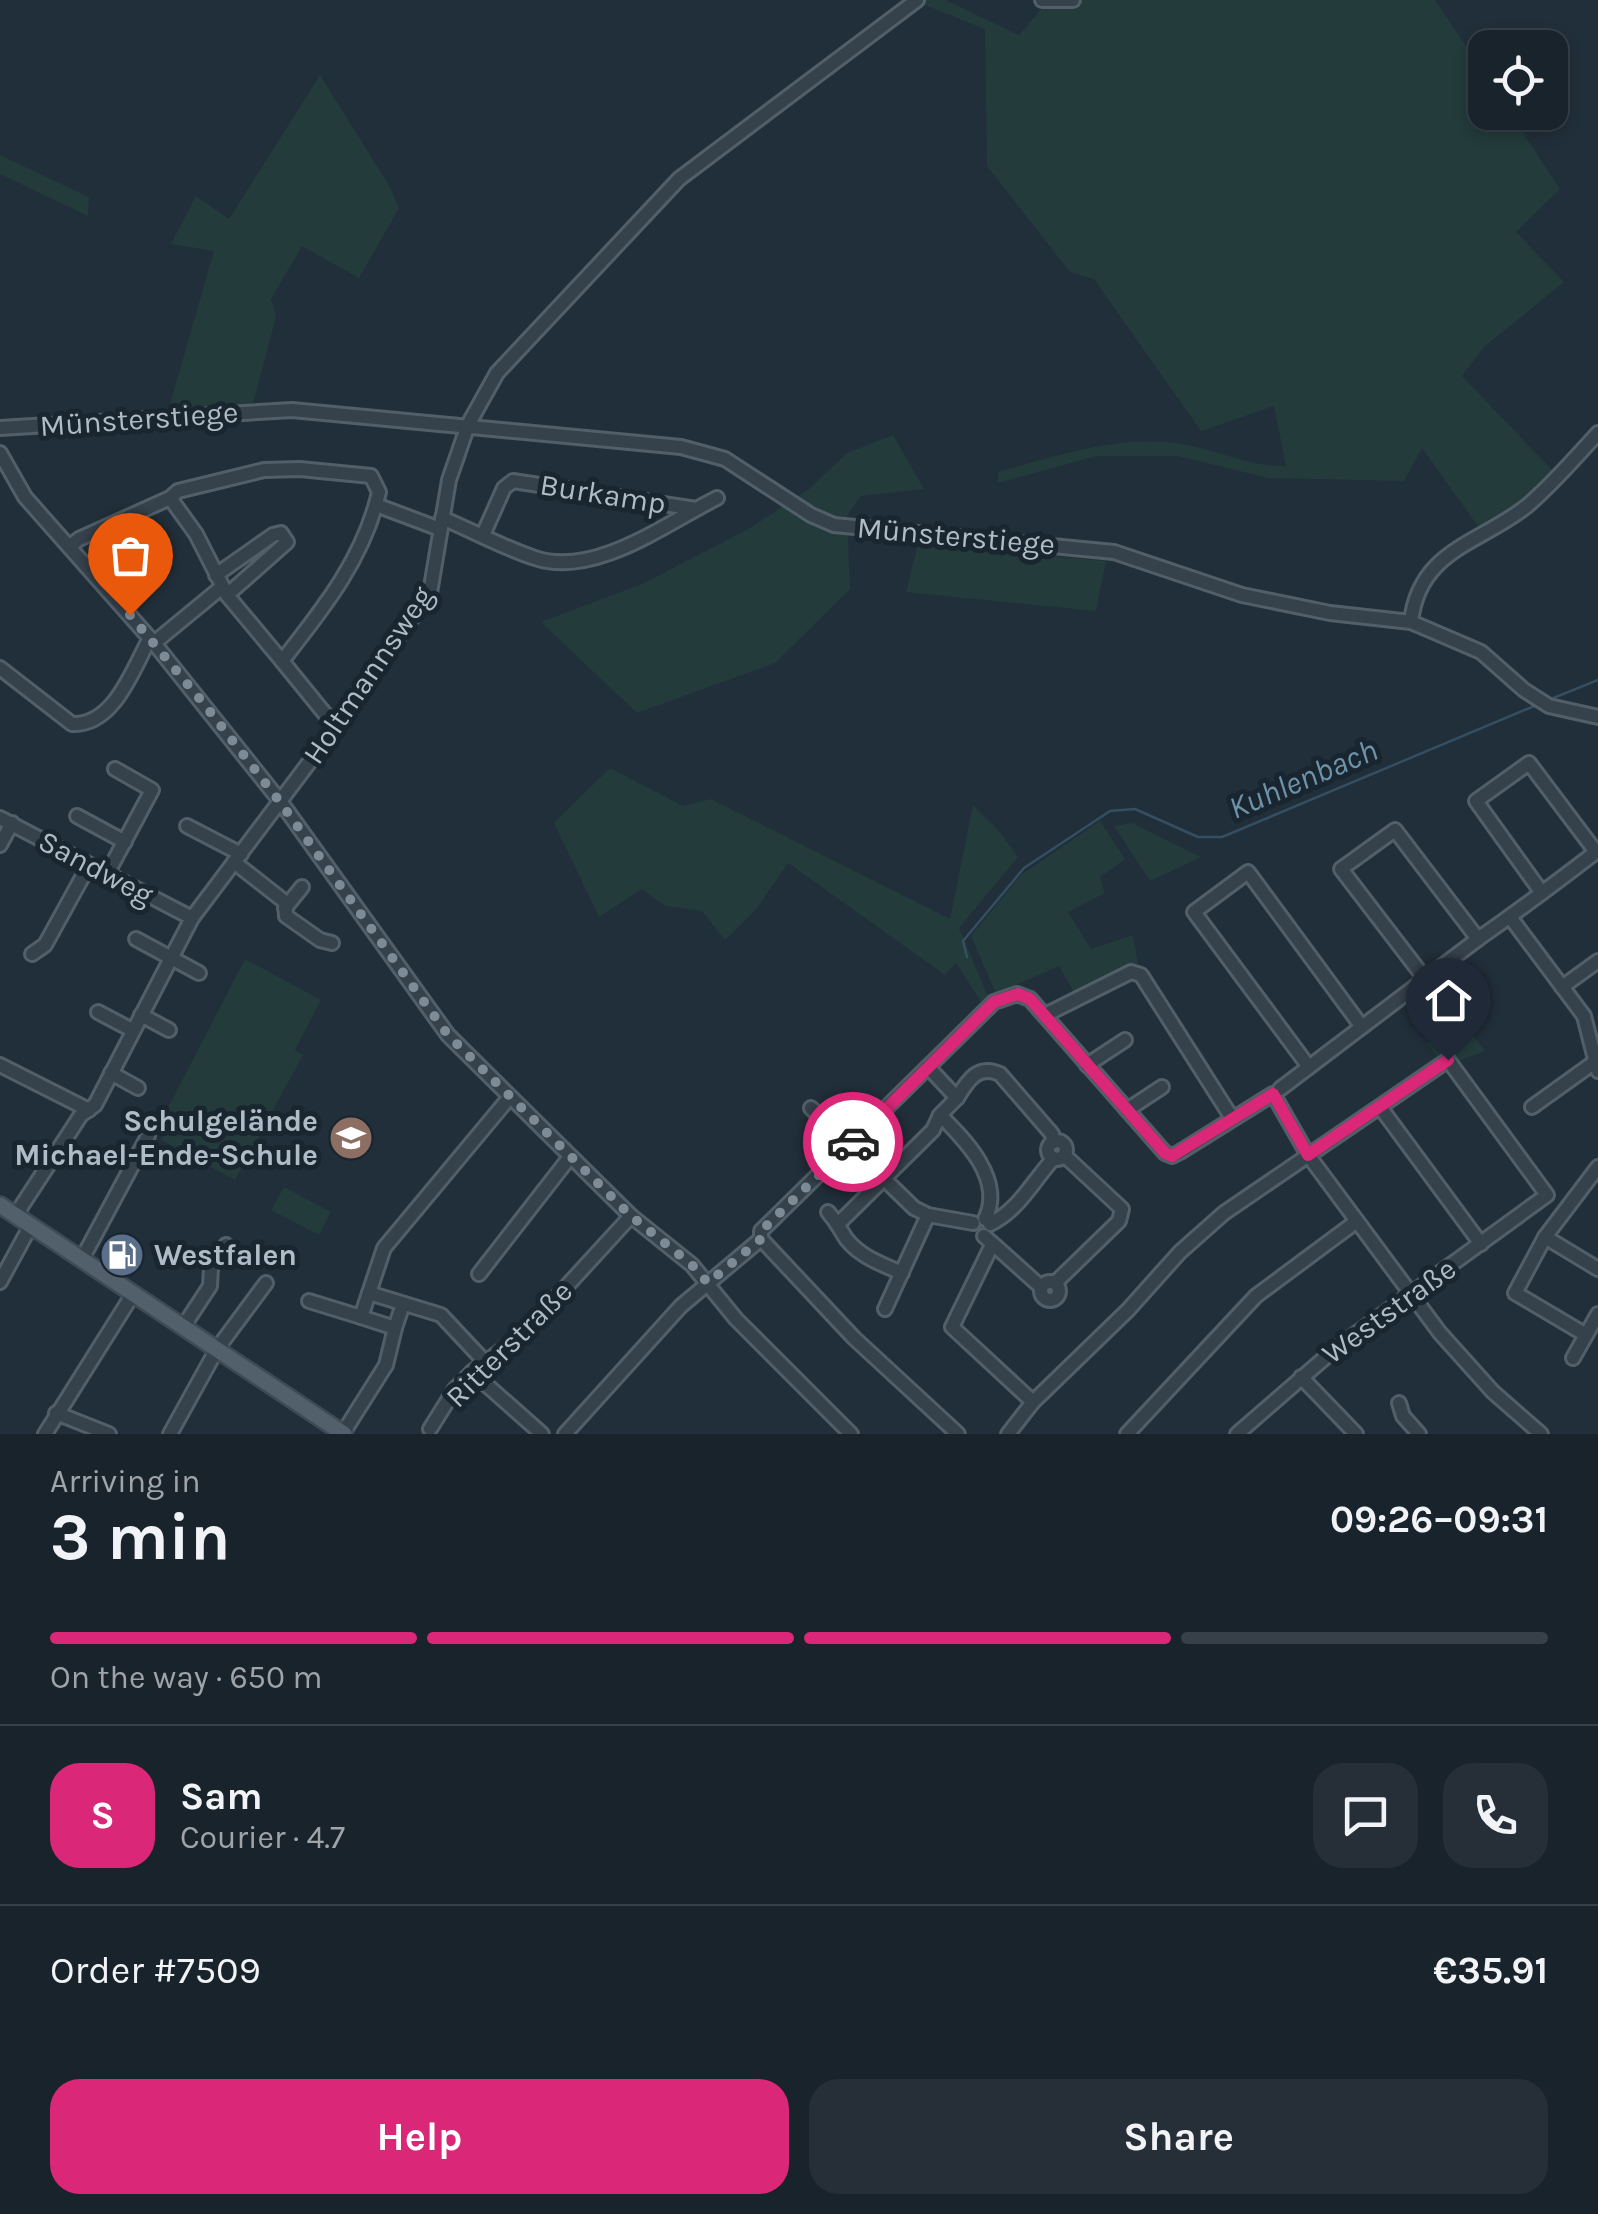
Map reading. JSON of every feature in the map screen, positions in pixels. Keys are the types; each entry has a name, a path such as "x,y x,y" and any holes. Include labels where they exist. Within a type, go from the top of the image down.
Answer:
{"main road":[{"path":"0,1206 343,1434"}],"street":[{"name":"Holtmannsweg","path":"15,1216 81,1115 95,1105 192,918 430,593 449,480 468,425 506,360 542,328 679,180 916,0"},
{"path":"1042,0 1073,0"},
{"name":"Münsterstiege","path":"0,428 292,410 681,446 708,452 741,468 810,515 834,526 1114,552 1242,596 1330,613 1411,622 1481,652 1543,702 1598,717"},
{"path":"1411,622 1418,591 1434,564 1528,505 1598,432"},
{"path":"0,453 25,497 152,640 280,802 448,1035 631,1216 692,1265 736,1319 846,1432"},
{"path":"70,546 178,491 264,470 300,469 371,476 379,492 370,524 336,592 282,661"},
{"name":"Burkamp","path":"482,535 504,488 513,481 696,508"},
{"path":"170,498 196,534 222,586 334,725"},
{"name":"Burkamp","path":"376,505 482,535 537,559 574,563 608,554 716,498"},
{"path":"0,668 72,724 86,725 103,714 120,693 152,640 287,542 281,533 273,535 222,586"},
{"path":"1280,1089 1596,852 1529,762 1476,801 1542,892"},
{"path":"107,874 152,790 115,769"},
{"path":"77,816 125,842"},
{"path":"0,845 6,821"},
{"name":"Sandweg","path":"6,821 192,918"},
{"path":"188,826 238,858 285,902 286,916 320,940 332,943"},
{"path":"1426,980 1341,869 1395,830 1478,940"},
{"path":"32,954 44,945 88,865"},
{"path":"1310,1067 1194,912 1248,872 1362,1027"},
{"path":"286,908 302,886"},
{"path":"1510,916 1584,1016 1597,1066 1532,1107"},
{"path":"136,938 199,973"},
{"path":"1562,986 1598,960"},
{"path":"1044,1015 1130,972 1141,975 1232,1118"},
{"path":"958,1434 854,1338 761,1239 761,1231 994,1002 1004,996 1024,994 1165,1153 1172,1156 1273,1094 1308,1155 1412,1296 1466,1364 1541,1434"},
{"path":"98,1012 132,1030"},
{"path":"140,1015 169,1030"},
{"path":"1087,1064 1125,1040"},
{"name":"Weststraße","path":"1238,1434 1300,1377 1547,1195 1448,1060 1380,1107"},
{"path":"0,1064 88,1110"},
{"path":"928,1066 957,1098"},
{"path":"811,1108 849,1146 884,1179 914,1208 985,1229 1048,1285 1119,1222 1122,1209 1059,1157 1049,1154 1049,1146 1054,1142 1052,1134 1000,1074 989,1069 978,1072 965,1084 933,1130 884,1179 839,1223"},
{"path":"111,1073 138,1088"},
{"path":"1127,1110 1162,1088"},
{"path":"361,1317 380,1256 509,1098"},
{"path":"1008,1434 1033,1402 1224,1212 1380,1107 1481,1244"},
{"path":"940,1115 974,1150 986,1176 990,1209 952,1327 1033,1402"},
{"path":"82,1260 148,1136"},
{"path":"478,1274 570,1157"},
{"path":"985,1229 1008,1215 1026,1188 1059,1157"},
{"path":"1586,1334 1514,1293 1545,1237 1598,1167"},
{"path":"828,1212 839,1223 842,1234 864,1256 902,1273"},
{"path":"885,1309 928,1215"},
{"name":"Ritterstraße","path":"430,1429 472,1372 521,1336 631,1216"},
{"path":"1127,1434 1256,1296 1357,1221"},
{"path":"0,1282 30,1225"},
{"path":"1545,1237 1598,1269"},
{"path":"564,1434 681,1306 761,1239"},
{"path":"183,1327 210,1286 211,1268 226,1245"},
{"path":"170,1434 217,1349 266,1284"},
{"path":"369,1293 441,1315 485,1362"},
{"path":"45,1434 133,1294"},
{"path":"309,1301 395,1328"},
{"path":"343,1434 386,1365 403,1304"},
{"path":"1573,1358 1598,1314"},
{"path":"472,1372 542,1434"},
{"path":"1300,1377 1356,1434"},
{"path":"1400,1403 1403,1416 1419,1434"},
{"path":"56,1413 110,1434"}],"green space":[{"path":"945,0 1019,35 1049,0 1435,0 1468,50 1468,130 1521,130 1560,189 1516,232 1564,282 1484,347 1462,376 1553,471 1505,515 1480,529 1422,448 1404,481 1268,478 1178,456 1097,456 998,483 998,472 1092,448 1140,442 1188,445 1249,462 1286,466 1274,406 1201,431 1094,279 1070,272 987,166 985,29 920,3"},
{"path":"320,75 399,208 359,278 302,246 271,299 276,317 252,407 168,411 214,251 171,244 196,196 229,219"},
{"path":"0,155 89,197 88,216 0,174"},
{"path":"893,435 924,489 861,496 847,516 850,589 775,663 637,713 541,622 642,584 750,528 809,489 847,453"},
{"path":"918,544 1106,561 1096,611 906,592"},
{"path":"610,768 683,806 711,799 950,919 973,805 1018,857 959,928 989,999 983,1005 956,963 945,975 788,863 757,908 725,940 702,911 665,906 642,889 599,917 554,823"},
{"path":"1100,821 1125,859 1100,877 1105,893 1068,912 1091,949 1133,935 1138,964 1076,996 1059,966 996,994 971,936 1022,874"},
{"path":"1132,823 1201,857 1150,881 1114,826"},
{"path":"245,959 321,1000 295,1050 303,1055 235,1180 161,1140 164,1133 157,1129"},
{"path":"1460,1019 1485,1051 1456,1062 1449,1053 1439,1059 1427,1043"},
{"path":"284,1187 331,1212 319,1235 271,1210"}],"waterway":[{"name":"Kuhlenbach","path":"1551,699 1598,680"},
{"name":"Kuhlenbach","path":"967,957 963,941 1024,868 1110,811 1135,809 1198,837 1222,837 1539,704"}],"way so far":[{"path":"130,615 280,802 448,1035 631,1216 692,1265 708,1283 761,1239 761,1231 853,1142"}],"place":[{"name":"Schulgelände Michael-Ende-Schule","path":"351,1138"},
{"name":"Westfalen","path":"122,1255"}],"route":[{"path":"853,1142 994,1002 1018,994 1030,999 1165,1153 1172,1156 1273,1094 1308,1155 1448,1060"}]}
